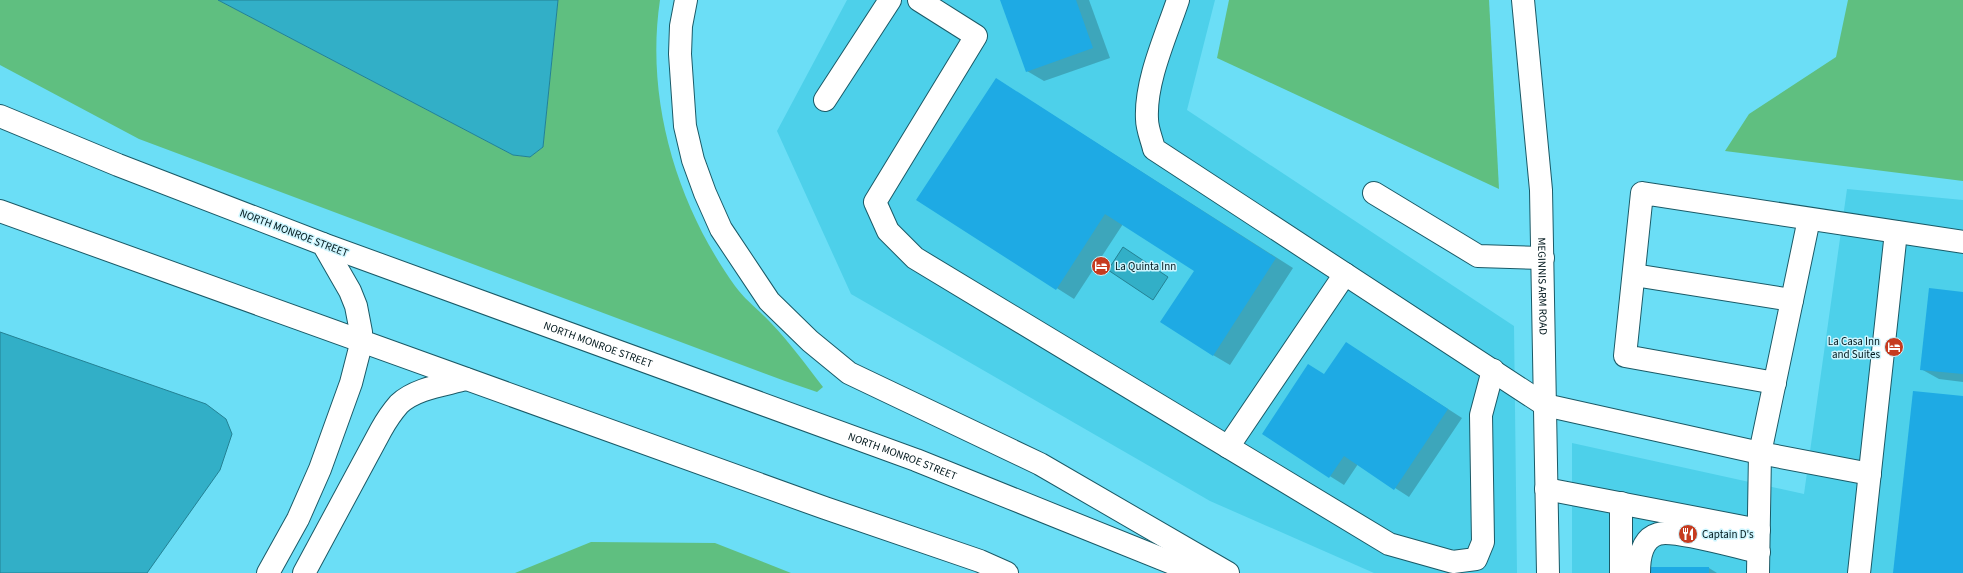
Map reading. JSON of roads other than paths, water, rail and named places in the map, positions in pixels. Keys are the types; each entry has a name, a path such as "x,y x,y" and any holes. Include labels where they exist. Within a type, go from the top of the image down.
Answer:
{"main road":[{"path":"686,0 681,26 680,54 685,126 693,160 721,229 769,301 810,341 849,373 1040,464 1228,573"},
{"path":"825,100 890,0"},
{"path":"919,0 976,36 875,202 888,231 915,258 1389,544 1453,562 1476,559 1483,542 1481,415 1493,370"},
{"path":"1178,0 1147,99 1147,121 1154,149 1545,404 1760,453 1870,474"},
{"name":"MEGINNIS ARM ROAD","path":"1523,0 1541,190 1548,573"},
{"name":"NORTH MONROE STREET","path":"0,116 118,165 323,244 916,460 1197,573"},
{"path":"1374,194 1478,256 1542,258"},
{"path":"1775,383 1625,356 1642,194 1963,242"},
{"path":"0,211 825,508 980,562 1007,573"},
{"path":"1639,573 1641,550 1647,541 1658,534 1673,532 1759,563 1760,453 1809,219"},
{"path":"1859,573 1896,232"},
{"path":"268,573 298,519 332,441 351,383 360,341 359,318 354,299 323,244"},
{"path":"1228,447 1345,274"},
{"path":"1634,275 1792,300"},
{"path":"304,573 381,430 393,411 401,403 420,392 466,379"},
{"path":"1546,488 1759,530"},
{"path":"1621,503 1621,573"}],"place":[{"name":"La Quinta Inn","path":"1101,266"},
{"name":"La Casa Inn and Suites","path":"1894,347"},
{"name":"Captain D's","path":"1688,534"}]}
